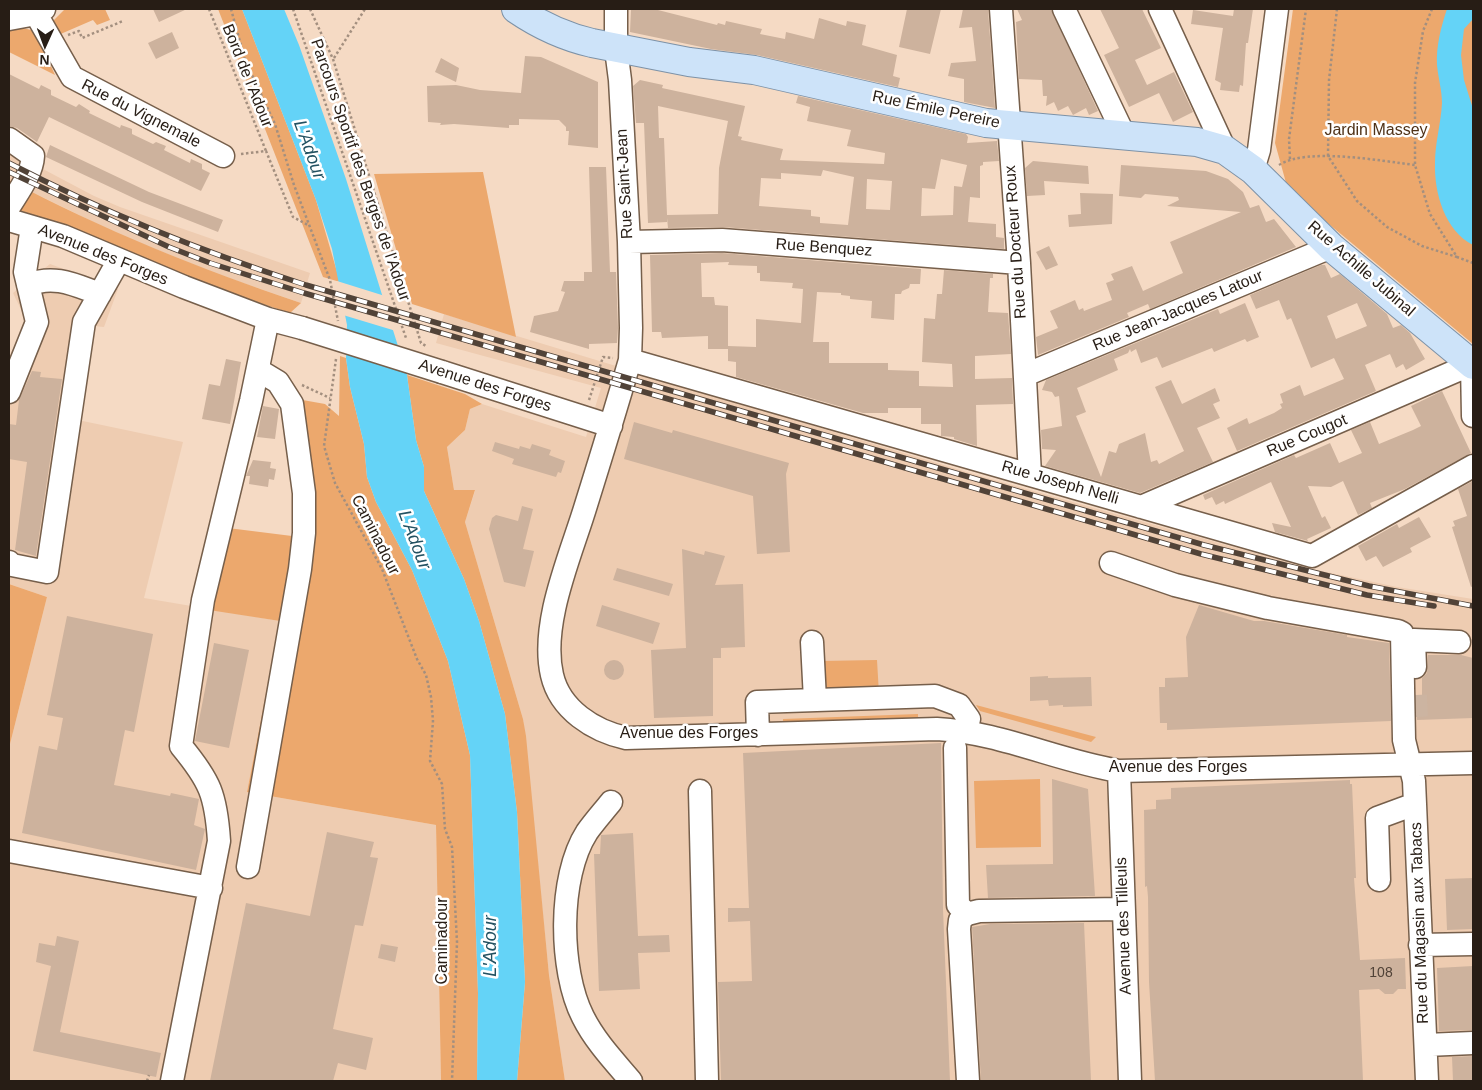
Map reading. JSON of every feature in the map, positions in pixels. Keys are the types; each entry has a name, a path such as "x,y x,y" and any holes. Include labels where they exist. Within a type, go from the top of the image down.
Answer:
{"main road":[{"name":"Rue Émile Pereire","path":"516,9 526,16 577,40 616,49 754,70 986,123 1197,142 1225,150 1258,174"},
{"name":"Rue Achille Jubinal","path":"1258,174 1331,247 1473,365"}],"street":[{"name":"Rue Saint-Jean","path":"611,426 630,360 631,328 620,80 616,49 616,9"},
{"name":"Rue du Docteur Roux","path":"1001,9 1019,263 1030,475"},
{"path":"1064,9 1124,135"},
{"path":"1160,9 1225,150"},
{"path":"1258,174 1259,150 1277,9"},
{"name":"Rue du Vignemale","path":"9,18 40,11 53,42 72,77 222,156"},
{"path":"9,139 33,156 21,188 9,208"},
{"name":"Avenue des Forges","path":"9,220 63,236 268,319 302,328 611,426 551,622 549,660 552,677 571,709 588,724 607,733 626,738 937,729 961,739 1119,772 1473,764"},
{"path":"9,392 37,322 25,272 32,227"},
{"name":"Rue Benquez","path":"628,242 722,240 1019,263"},
{"name":"Rue Jean-Jacques Latour","path":"1025,375 1331,247"},
{"path":"9,562 12,565 47,572 83,330 86,319 119,260"},
{"path":"28,285 41,280 58,279 100,294"},
{"path":"172,1081 219,841 217,809 204,774 181,746 203,600 258,370 268,319"},
{"name":"Rue Joseph Nelli","path":"630,360 1312,556 1473,466"},
{"path":"1473,365 1473,416"},
{"name":"Rue Cougot","path":"1141,507 1473,365"},
{"path":"248,867 300,569 304,534 304,493 292,404 278,382 258,370"},
{"path":"1111,564 1175,585 1268,608 1398,630 1402,633 1404,649 1404,740 1416,765"},
{"path":"1416,695 1414,640 1459,642"},
{"path":"812,642 816,700"},
{"path":"758,734 757,702 934,696 959,704 969,719 961,739 958,905 967,914"},
{"path":"1416,765 1417,720"},
{"name":"Rue du Magasin aux Tabacs","path":"1416,765 1414,781 1427,1081"},
{"name":"Avenue des Tilleuls","path":"1119,772 1130,1081"},
{"path":"700,791 707,1081"},
{"path":"611,802 587,833 575,860 568,892 566,929 569,973 583,1016 602,1046 631,1081"},
{"path":"1379,880 1377,818 1415,804"},
{"path":"9,851 211,888"},
{"path":"968,1081 960,920 967,914 979,911 1124,909"},
{"path":"1420,945 1473,944"},
{"path":"1426,1044 1473,1043"}],"path":[{"name":"Bord de l'Adour","path":"209,9 294,217 308,225"},
{"path":"230,9 245,60 275,124 308,225 330,280 338,326"},
{"name":"Parcours Sportif des Berges de l'Adour","path":"293,9 406,338"},
{"path":"310,9 333,59 421,343"},
{"path":"333,59 365,9"},
{"path":"1290,159 1290,139 1306,9"},
{"path":"1337,9 1329,80 1328,156 1357,201 1387,227 1422,246 1473,263"},
{"path":"1432,9 1423,31 1415,83 1415,165 1430,214 1457,257"},
{"path":"53,42 79,31 82,38 123,21"},
{"path":"222,156 266,151"},
{"path":"1258,174 1290,159 1328,156 1415,165"},
{"name":"Caminadour","path":"336,353 324,446 335,483 382,569 417,659 426,675 431,697 433,721 430,761 442,784 445,829 452,847 457,942 452,1081"},
{"path":"584,418 603,357"},
{"path":"147,1081 148,1075"}],"shaded area":[{"path":"9,151 94,196 120,207 310,273 301,303 217,274 118,234 32,192 9,180"},
{"path":"50,264 118,289 104,327 93,326 78,420 183,442 144,598 280,621 247,792 436,825 441,1081 9,1081 9,748 47,597 9,584 9,380 30,328 13,293"},
{"path":"444,314 980,476 1312,569 1397,587 1473,599 1473,1081 565,1081 549,975 523,719 465,522 475,491 454,490 447,447 465,430 470,409 482,404 586,437 601,388 436,343"}],"green space":[{"path":"65,9 105,9 110,20 97,25 93,20 56,36 49,25"},
{"path":"218,9 242,9 316,200 340,282 323,277"},
{"name":"Jardin Massey","path":"1293,9 1473,9 1473,344 1288,190 1275,143"},
{"path":"23,28 35,31 55,75 9,52 9,30"},
{"path":"483,172 516,337 412,304 374,174"},
{"path":"9,180 80,216 152,248 301,303 290,313 154,265 51,222 9,207"},
{"path":"340,356 346,358 350,387 364,444 367,477 376,502 412,570 448,661 470,755 478,993 477,1081 441,1081 436,825 247,792 280,621 209,610 228,528 308,538 297,399 325,404 339,416"},
{"path":"407,375 465,394 482,404 470,409 465,430 447,447 454,490 475,490 465,522 523,719 549,975 565,1081 517,1081 525,982 517,812 505,714 479,621 464,579 424,491 424,467 416,440"},
{"path":"9,584 47,597 9,748"},
{"path":"877,660 879,694 821,697 821,661"},
{"path":"976,705 1096,737 1091,742 980,711"},
{"path":"918,714 918,720 783,725 783,719"},
{"path":"1040,779 1041,847 976,848 974,781"}],"water":[{"name":"L'Adour","path":"242,9 284,9 299,45 346,179 407,375 416,440 424,467 424,491 464,579 479,621 505,714 517,812 525,982 517,1081 477,1081 478,993 470,755 448,661 412,570 376,502 367,477 364,444 350,387 346,358 347,325 332,249 316,200"},
{"path":"1447,9 1473,9 1473,19 1464,29 1461,55 1464,80 1473,109 1473,245 1463,239 1448,221 1439,198 1435,175 1436,148 1442,103 1437,51"}],"pier":[{"path":"337,281 385,296 396,331 343,315"}],"building":[{"path":"153,9 187,9 159,22"},
{"path":"631,9 654,9 717,25 718,23 725,25 726,21 762,29 760,34 785,39 786,32 814,39 819,18 846,26 847,21 866,25 862,45 897,55 893,76 900,78 898,87 757,55 711,49 630,32"},
{"path":"907,9 941,9 930,54 899,47"},
{"path":"963,9 988,9 995,108 964,102 964,79 948,76 951,63 976,61 972,27 959,28"},
{"path":"1017,9 1051,9 1098,111 1089,115 1086,108 1073,115 1068,106 1058,111 1054,102 1046,106 1047,96 1043,96 1042,80 1019,79 1016,22 1022,20"},
{"path":"1100,9 1142,9 1161,48 1135,60 1147,85 1174,72 1193,112 1173,122 1159,93 1129,107 1104,55 1119,48"},
{"path":"1234,9 1253,9 1248,43 1246,43 1243,86 1240,85 1239,92 1220,90 1221,83 1215,80 1223,28 1191,24 1193,10 1233,16"},
{"path":"172,32 179,48 156,59 148,43"},
{"path":"525,56 541,57 598,82 598,148 568,145 569,131 566,131 566,127 559,120 519,119 519,125 509,125 509,128 454,124 440,125 441,123 428,122 427,86 456,85 480,90 521,93"},
{"path":"441,58 459,68 456,82 435,72"},
{"path":"9,74 39,89 41,85 51,90 51,95 76,107 79,104 90,111 89,113 120,128 121,125 132,129 132,134 153,144 156,142 166,146 164,150 190,163 191,159 202,164 202,169 210,173 201,191 49,117 37,142 17,128 9,126"},
{"path":"640,80 663,85 662,88 745,106 738,136 742,137 741,140 783,149 780,160 884,164 885,153 847,146 851,130 807,121 810,107 796,103 798,96 966,134 968,137 967,143 997,141 999,161 983,162 983,165 980,166 980,198 970,197 968,222 996,224 996,237 1004,238 1004,249 723,227 668,228 667,218 667,222 648,223 644,123 636,123 633,86","holes":["658,106 728,121 719,168 718,214 667,215 664,138 659,138","941,159 967,165 962,187 954,186 953,215 921,216 922,188 935,189","823,170 854,177 848,225 820,223 820,217 811,216 811,210 759,206 761,178 781,179 781,173 821,176","867,179 892,181 890,210 866,209"]},
{"path":"50,145 149,192 223,220 218,232 142,202 46,157"},
{"path":"1033,161 1088,166 1089,184 1044,181 1045,195 1027,196 1025,168"},
{"path":"1121,165 1206,171 1228,179 1243,192 1250,208 1259,205 1266,222 1274,219 1296,247 1150,309 1148,304 1127,313 1129,317 1038,355 1036,337 1058,328 1050,311 1075,300 1079,310 1083,308 1084,311 1112,300 1106,283 1114,280 1111,274 1132,266 1143,291 1183,273 1170,242 1241,212 1167,206 1179,200 1178,197 1145,194 1141,198 1119,196"},
{"path":"589,167 606,167 610,272 616,272 618,328 617,343 589,344 589,349 530,332 534,316 558,311 565,292 561,291 564,281 584,281 584,272 592,272"},
{"path":"1080,193 1113,194 1112,224 1069,227 1068,215 1081,214"},
{"path":"1049,246 1058,265 1046,270 1036,252"},
{"path":"722,253 921,269 920,284 910,284 909,288 902,291 901,294 895,294 894,320 871,318 872,301 850,299 850,296 841,295 841,293 817,292 813,342 829,342 829,363 888,363 888,370 919,371 919,386 953,387 952,364 922,362 924,318 935,319 937,294 942,294 944,270 993,274 993,278 990,278 988,312 1008,313 1011,354 975,356 975,379 1012,378 1013,404 976,405 977,446 954,439 954,437 941,436 941,424 921,424 921,408 888,408 888,413 863,413 736,377 736,362 728,361 728,349 708,349 708,336 662,338 661,332 652,332 650,255","holes":["729,262 728,265 757,266 757,273 760,273 760,281 793,283 792,288 803,289 801,323 756,319 756,347 728,346 728,306 715,305 714,297 702,297 701,263"]},
{"path":"1325,265 1331,278 1340,274 1387,314 1393,328 1401,325 1410,333 1425,359 1406,370 1403,364 1396,368 1390,354 1365,365 1376,391 1237,451 1227,428 1247,418 1249,424 1274,413 1282,408 1280,404 1283,403 1280,394 1300,385 1304,396 1344,379 1334,358 1311,368 1291,318 1287,320 1279,300 1256,309 1250,295","holes":["1357,303 1367,326 1336,339 1327,316"]},
{"path":"1245,303 1259,337 1247,342 1245,339 1214,352 1212,348 1162,368 1157,357 1141,363 1136,349 1131,352 1130,349 1128,353 1114,359 1118,370 1077,388 1086,412 1076,416 1101,477 1109,451 1116,453 1119,444 1145,433 1151,462 1157,460 1159,464 1184,451 1155,387 1171,380 1182,404 1215,388 1220,401 1213,404 1220,418 1197,428 1213,462 1140,493 1045,466 1056,450 1042,449 1041,430 1062,426 1059,396 1055,397 1052,392 1042,390 1046,380 1218,309 1220,314"},
{"path":"226,359 241,362 230,424 202,419 209,384 220,386"},
{"path":"32,371 41,372 40,377 62,379 36,556 15,550 27,462 9,459 9,424 16,425 19,400"},
{"path":"1442,391 1471,453 1405,489 1370,503 1372,508 1358,515 1343,481 1331,487 1308,486 1322,518 1325,516 1331,528 1307,539 1308,541 1275,532 1272,523 1291,527 1271,482 1225,504 1224,501 1216,505 1212,497 1205,500 1203,495 1294,455 1296,458 1330,443 1339,463 1362,453 1351,430 1370,422 1379,444 1413,430 1421,426 1411,406"},
{"path":"263,406 279,409 275,439 257,437"},
{"path":"634,422 672,433 673,430 789,463 786,474 790,552 757,554 753,496 624,459"},
{"path":"495,442 519,449 520,446 530,449 532,444 551,450 549,455 565,461 561,473 558,472 556,477 512,464 514,459 492,451"},
{"path":"253,460 271,462 270,468 276,469 274,480 269,479 268,487 249,484 250,476 246,476"},
{"path":"1473,481 1473,586 1471,587 1452,527 1455,526 1453,521 1467,516 1458,489"},
{"path":"522,506 533,509 523,549 534,551 525,587 504,582 489,529 492,518 496,515 518,521"},
{"path":"1419,517 1431,537 1410,548 1412,552 1383,567 1376,556 1366,561 1358,546 1397,524 1399,528"},
{"path":"682,549 704,555 705,551 725,556 715,585 743,584 745,647 721,648 721,658 713,658 713,716 654,718 651,650 686,648"},
{"path":"617,568 673,584 669,596 613,580"},
{"path":"602,605 660,623 653,644 596,626"},
{"path":"1199,605 1254,621 1264,621 1389,643 1391,721 1167,730 1167,723 1160,723 1159,687 1165,687 1165,678 1188,677 1186,637"},
{"path":"67,616 153,634 134,732 125,730 114,785 170,796 171,793 199,799 194,825 205,829 196,870 22,833 39,746 57,750 63,718 47,715"},
{"path":"214,643 249,650 229,748 195,741"},
{"path":"1428,655 1461,655 1473,658 1473,718 1417,720 1416,695 1422,695 1422,678 1427,673"},
{"path":"610,660 618,660 624,666 624,674 618,680 610,680 604,674 604,666"},
{"path":"1048,676 1048,678 1091,677 1092,706 1049,706 1048,700 1030,701 1030,677"},
{"path":"941,743 943,909 950,1081 721,1081 718,982 752,981 750,921 728,922 728,908 749,908 743,753"},
{"path":"1052,779 1088,789 1095,896 988,898 986,865 1053,864"},
{"path":"1350,780 1350,784 1352,784 1356,878 1354,878 1360,960 1405,958 1406,989 1398,989 1393,994 1385,994 1379,989 1359,990 1363,1081 1155,1081 1149,982 1148,897 1147,886 1145,887 1144,810 1156,809 1156,800 1171,799 1171,788"},
{"path":"327,832 374,842 370,857 378,858 363,926 355,925 333,1029 373,1038 366,1070 338,1063 333,1081 210,1081 246,903 310,916"},
{"path":"633,833 638,936 669,935 670,952 638,953 640,989 599,991 594,854 600,854 601,835"},
{"path":"1473,878 1473,929 1447,930 1445,879"},
{"path":"1084,923 1091,1081 981,1081 972,927 990,924"},
{"path":"57,936 79,941 60,1032 161,1053 156,1077 33,1051 51,966 36,962 39,943 55,946"},
{"path":"381,944 398,947 395,962 378,958"},
{"path":"1473,966 1473,1030 1439,1031 1437,968"},
{"path":"1473,1056 1473,1081 1453,1081 1452,1057"}],"tunnel":[{"path":"1416,695 1417,720"}],"railway":[{"path":"9,163 118,215 192,245 306,285 1204,545 1369,586 1473,606"},
{"path":"9,172 169,247 210,263 304,293 1201,554 1367,595 1434,606"}]}
